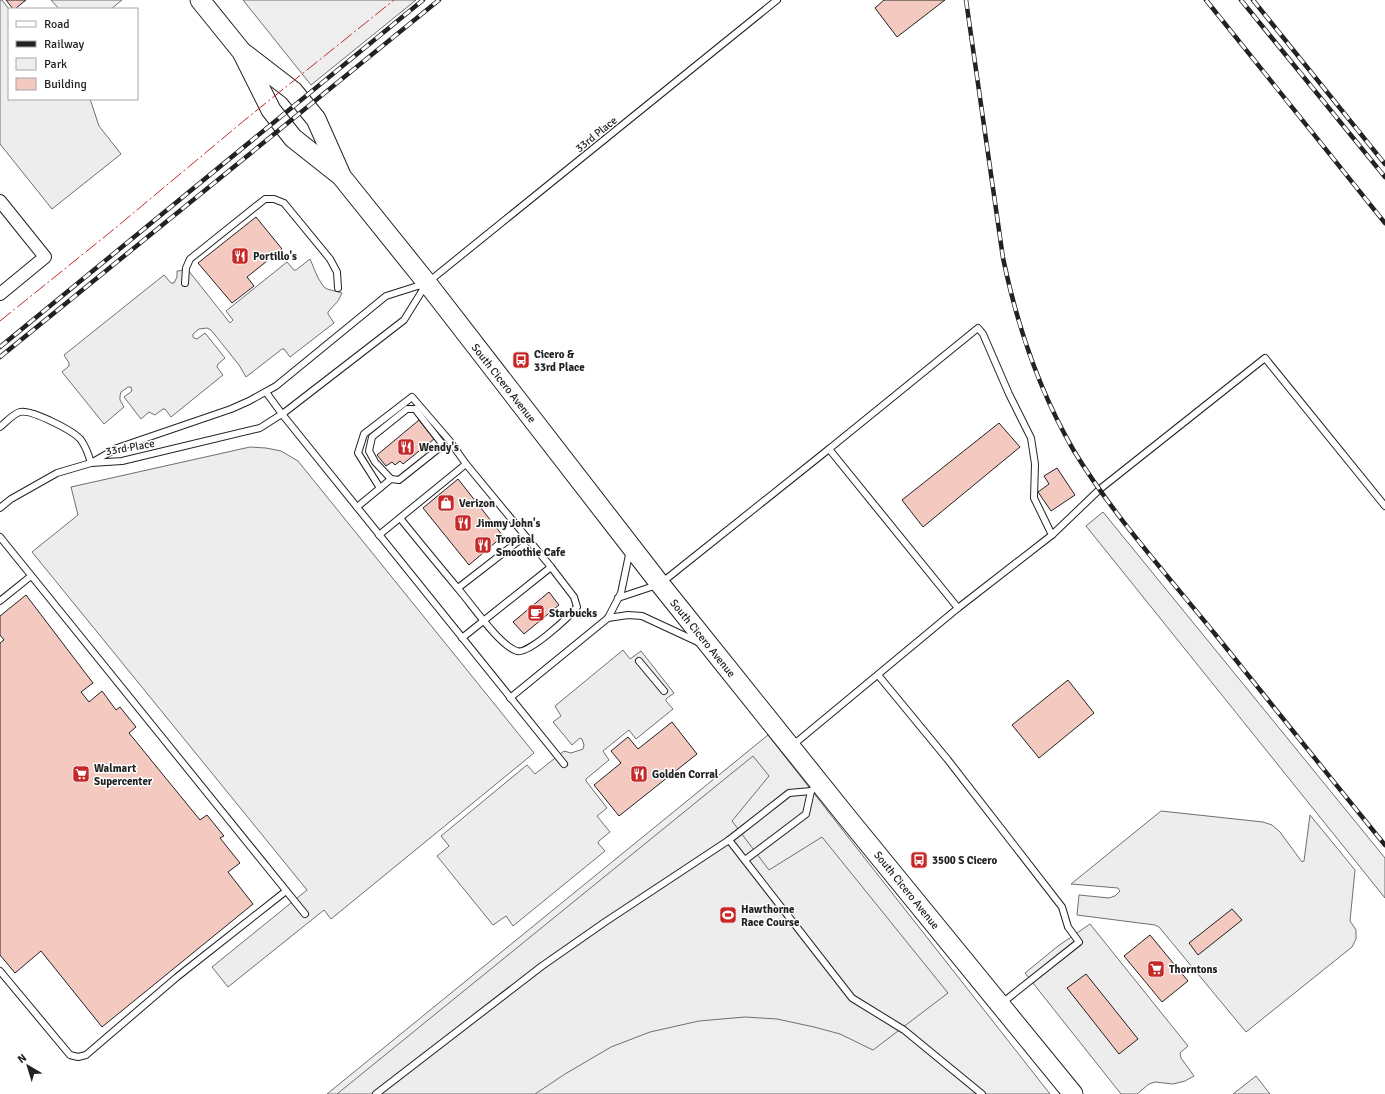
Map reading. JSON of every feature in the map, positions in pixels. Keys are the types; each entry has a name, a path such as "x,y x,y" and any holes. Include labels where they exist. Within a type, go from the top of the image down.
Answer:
{"main road":[{"name":"South Cicero Avenue","path":"200,0 242,52 271,110 293,138 341,176 427,283 630,546 791,747 816,787 1000,1004 1074,1094"},
{"name":"South Cicero Avenue","path":"242,52 293,91 316,119 341,176"}],"street":[{"path":"0,201 46,257 0,294"}],"lane":[{"name":"33rd Place","path":"91,463 122,461 260,428 282,414 404,320 427,283 777,0"},
{"path":"185,283 186,268 190,259 265,199 274,199 284,203 330,260 337,272 338,288"},
{"name":"33rd Place","path":"91,463 116,448 231,409 266,392 276,386 386,296 427,283"},
{"path":"618,598 660,584 978,328 983,334 1009,394 1031,438 1035,464 1034,498 1052,535"},
{"path":"791,747 958,608 1052,535 1100,489 1265,358 1385,506"},
{"path":"266,392 282,414 564,764"},
{"path":"380,488 358,452 364,434 412,397 449,440 466,464 551,567 574,597 577,607 569,616 527,650 517,651 505,644 400,518"},
{"path":"357,507 392,479 399,480 443,445 415,409 407,409 372,437 369,451 374,462 392,479"},
{"path":"0,427 16,414 21,412 32,413 76,435 85,445 91,463 57,473 11,499 0,508"},
{"path":"829,449 958,608"},
{"path":"379,535 466,464"},
{"path":"458,588 526,536"},
{"path":"0,537 305,914"},
{"path":"510,698 608,618 618,598 624,580 630,546"},
{"path":"462,638 551,567"},
{"path":"0,601 31,576"},
{"path":"608,618 628,615 642,616 711,647"},
{"path":"639,661 664,691"},
{"path":"878,675 948,760 1062,907 1068,927 1078,942 1000,1004"},
{"path":"376,1094 542,966 605,922 729,840 789,793 816,787"},
{"path":"745,860 806,814 816,787"},
{"path":"729,840 852,998 904,1030 982,1094"},
{"path":"0,972 70,1055 78,1057 86,1055 177,977 286,891"}],"green space":[{"path":"243,0 416,0 311,85"},
{"path":"1103,512 1385,858 1385,898 1086,526"},
{"name":"Hawthorne Race Course","path":"768,735 1050,1094 327,1094"}],"shaded area":[{"path":"0,0 2,0 8,8 8,100 90,100 99,126 121,154 52,209 0,144"},
{"path":"51,0 122,0 112,8 58,8"},
{"path":"310,259 318,278 324,287 342,293 338,301 328,312 334,323 290,357 284,349 282,349 246,377 239,365 211,330 207,328 199,329 193,334 193,337 197,339 205,333 225,358 218,364 217,367 223,375 171,417 165,409 163,409 155,415 149,412 141,419 124,397 132,391 131,387 128,387 121,392 120,396 120,400 124,407 104,424 62,372 69,366 69,363 64,355 164,275 171,283 174,283 177,277 177,271 188,270 230,323 233,320 226,311 287,262 294,270 296,270"},
{"path":"250,447 281,451 298,461 534,753 331,919 324,910 228,987 212,967 307,890 32,552 78,515 71,487"},
{"path":"623,650 630,659 641,651 674,693 666,699 673,709 636,739 629,730 603,751 609,760 586,779 607,808 597,816 610,832 598,843 605,851 513,926 506,916 493,925 437,856 449,846 441,836 527,765 535,774 564,751 571,753 583,749 584,745 582,739 580,738 572,745 553,722 561,716 555,706"},
{"name":"Hawthorne Race Course","path":"753,756 769,776 732,821 769,870 822,837 948,993 873,1050 840,1034 814,1027 777,1019 745,1017 699,1021 650,1032 611,1047 565,1074 535,1094 337,1094"},
{"path":"1161,811 1263,822 1272,825 1280,832 1302,862 1304,861 1310,815 1355,870 1350,921 1356,930 1356,939 1352,947 1246,1032 1159,927 1155,925 1077,915 1079,895 1109,898 1115,896 1120,891 1118,888 1071,884"},
{"path":"1090,924 1188,1046 1180,1053 1181,1058 1194,1076 1185,1081 1173,1084 1155,1082 1149,1084 1137,1094 1121,1094 1025,973 1058,946"},
{"path":"1256,1076 1270,1094 1233,1094"}],"building":[{"path":"6,0 26,0 16,8 12,8"},
{"path":"884,0 945,0 897,37 875,8"},
{"name":"Portillo's","path":"256,217 282,249 247,277 254,286 232,303 198,263"},
{"name":"Wendy's","path":"419,420 434,439 403,464 400,461 395,465 392,462 386,466 377,455"},
{"path":"999,423 1020,447 923,527 902,500"},
{"path":"1057,468 1075,495 1051,511 1038,492 1049,484 1044,476"},
{"path":"458,479 503,536 469,565 423,508"},
{"name":"Starbucks","path":"549,592 559,605 524,634 513,622"},
{"name":"Walmart Supercenter","path":"26,595 93,683 81,692 89,702 102,691 116,710 120,707 136,727 129,733 200,820 207,815 224,836 220,838 240,863 228,872 253,904 102,1027 41,951 15,973 0,955 0,643 4,640 0,635 0,616"},
{"path":"1068,680 1094,713 1039,758 1012,725"},
{"name":"Golden Corral","path":"672,722 697,754 619,816 594,785 621,763 611,751 628,737 638,749"},
{"name":"Thorntons","path":"1232,909 1242,920 1198,955 1189,943"},
{"name":"Thorntons","path":"1150,935 1188,981 1162,1002 1124,956"},
{"path":"1086,974 1138,1039 1119,1054 1067,988"}],"railway":[{"path":"0,347 423,0"},
{"path":"0,357 439,0"},
{"path":"966,0 1003,258 1022,333 1040,381 1061,428 1089,475 1123,522 1385,845"},
{"path":"1206,0 1385,223"},
{"path":"1241,0 1385,177"},
{"path":"1253,0 1385,164"}],"power":[{"path":"0,321 113,230 246,119 394,0"}],"place":[{"name":"Portillo's","path":"240,256"},
{"name":"Cicero & 33rd Place","path":"521,360"},
{"name":"Wendy's","path":"406,447"},
{"name":"Verizon","path":"446,503"},
{"name":"Jimmy John's","path":"463,523"},
{"name":"Tropical Smoothie Cafe","path":"483,545"},
{"name":"Starbucks","path":"536,613"},
{"name":"Walmart Supercenter","path":"81,774"},
{"name":"Golden Corral","path":"639,774"},
{"name":"3500 S Cicero","path":"919,860"},
{"name":"Hawthorne Race Course","path":"728,915"},
{"name":"Thorntons","path":"1156,969"}]}
